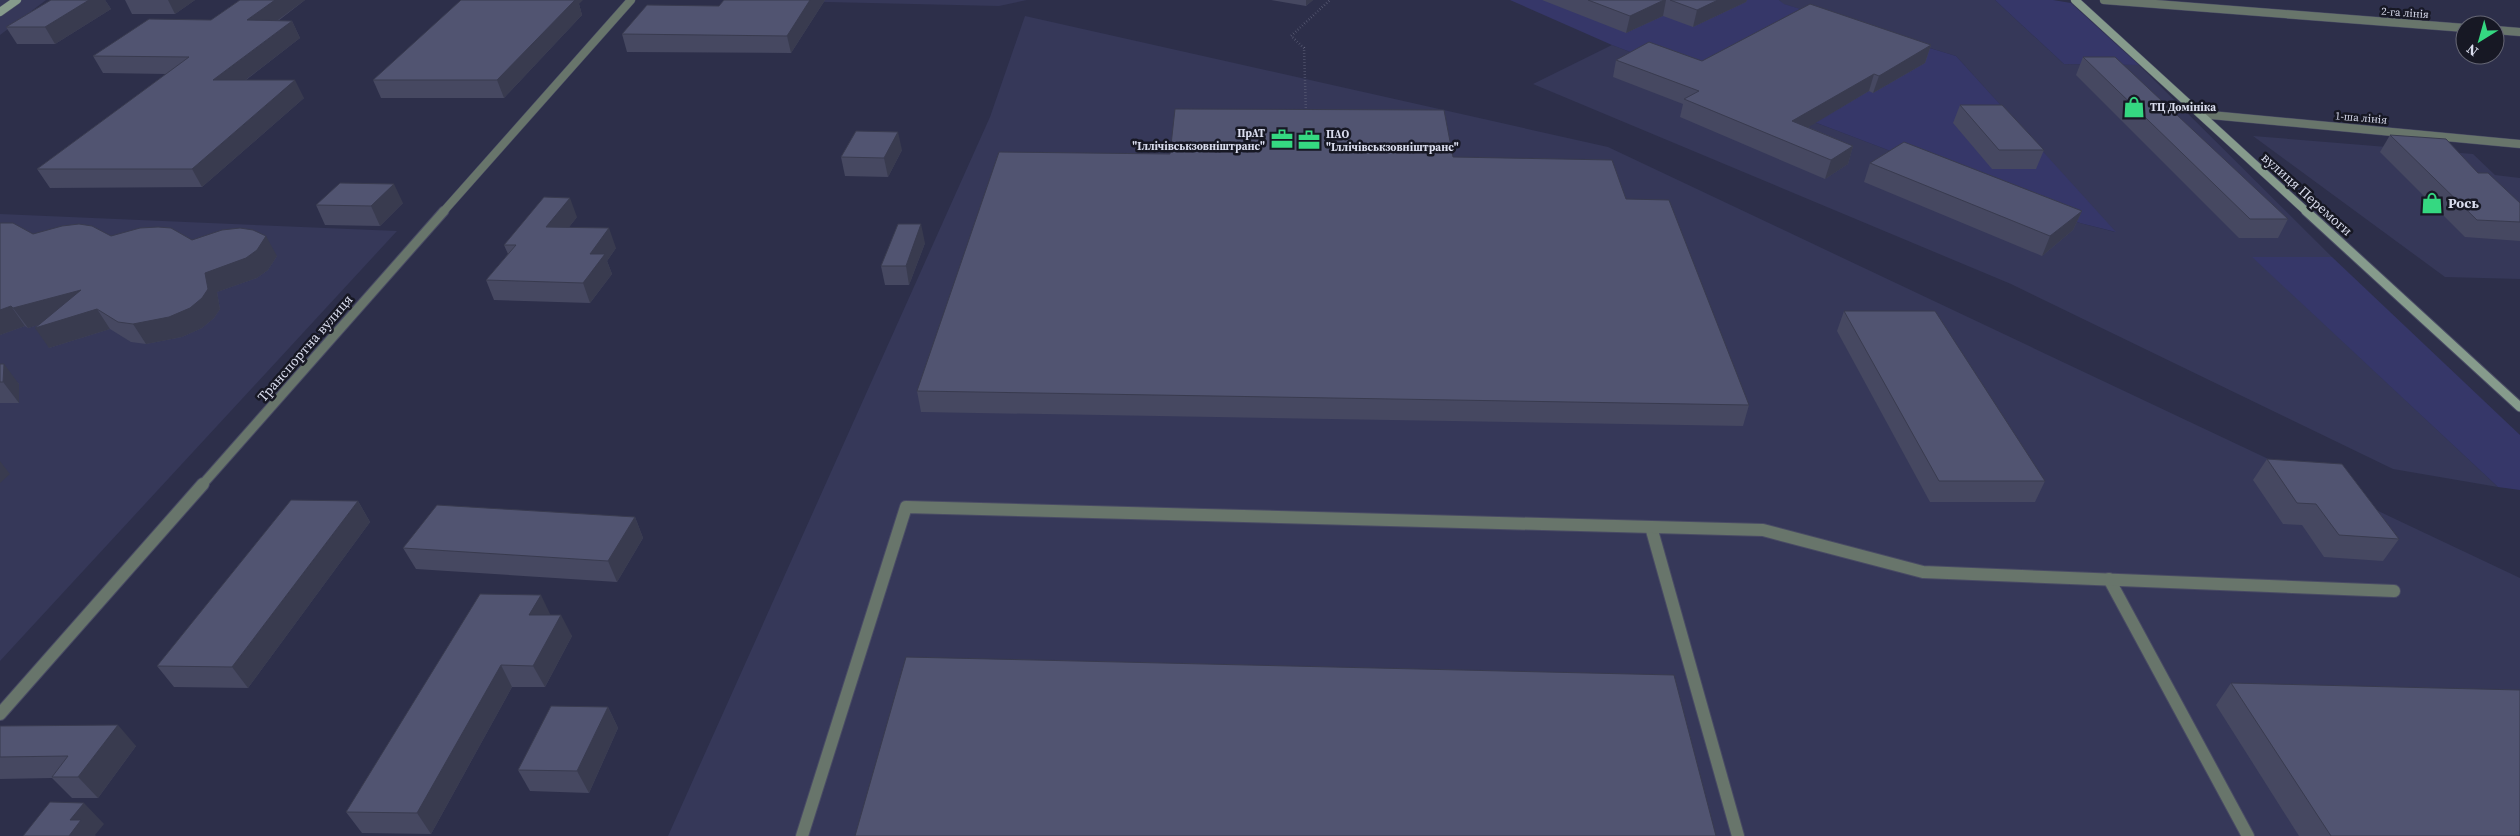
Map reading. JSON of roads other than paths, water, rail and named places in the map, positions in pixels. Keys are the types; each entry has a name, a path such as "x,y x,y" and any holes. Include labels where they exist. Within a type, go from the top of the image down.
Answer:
{"main road":[{"path":"0,12 17,0"},
{"name":"вулиця Перемоги","path":"2076,0 2520,407"}],"street":[{"name":"Транспортна вулиця","path":"0,714 631,0"},
{"name":"2-га лінія","path":"2104,0 2455,27"},
{"path":"2505,31 2520,32"},
{"name":"1-ша лінія","path":"2200,114 2520,144"},
{"path":"802,836 906,507 1763,530 1923,572 2394,591"},
{"path":"1651,527 1738,836"},
{"path":"2109,579 2248,836"}],"place":[{"name":"ТЦ Домініка","path":"2134,107"},
{"name":"ПрАТ \"Іллічівськзовніштранс\"","path":"1282,139"},
{"name":"ПАО \"Іллічівськзовніштранс\"","path":"1309,140"},
{"name":"Рось","path":"2432,203"}]}
